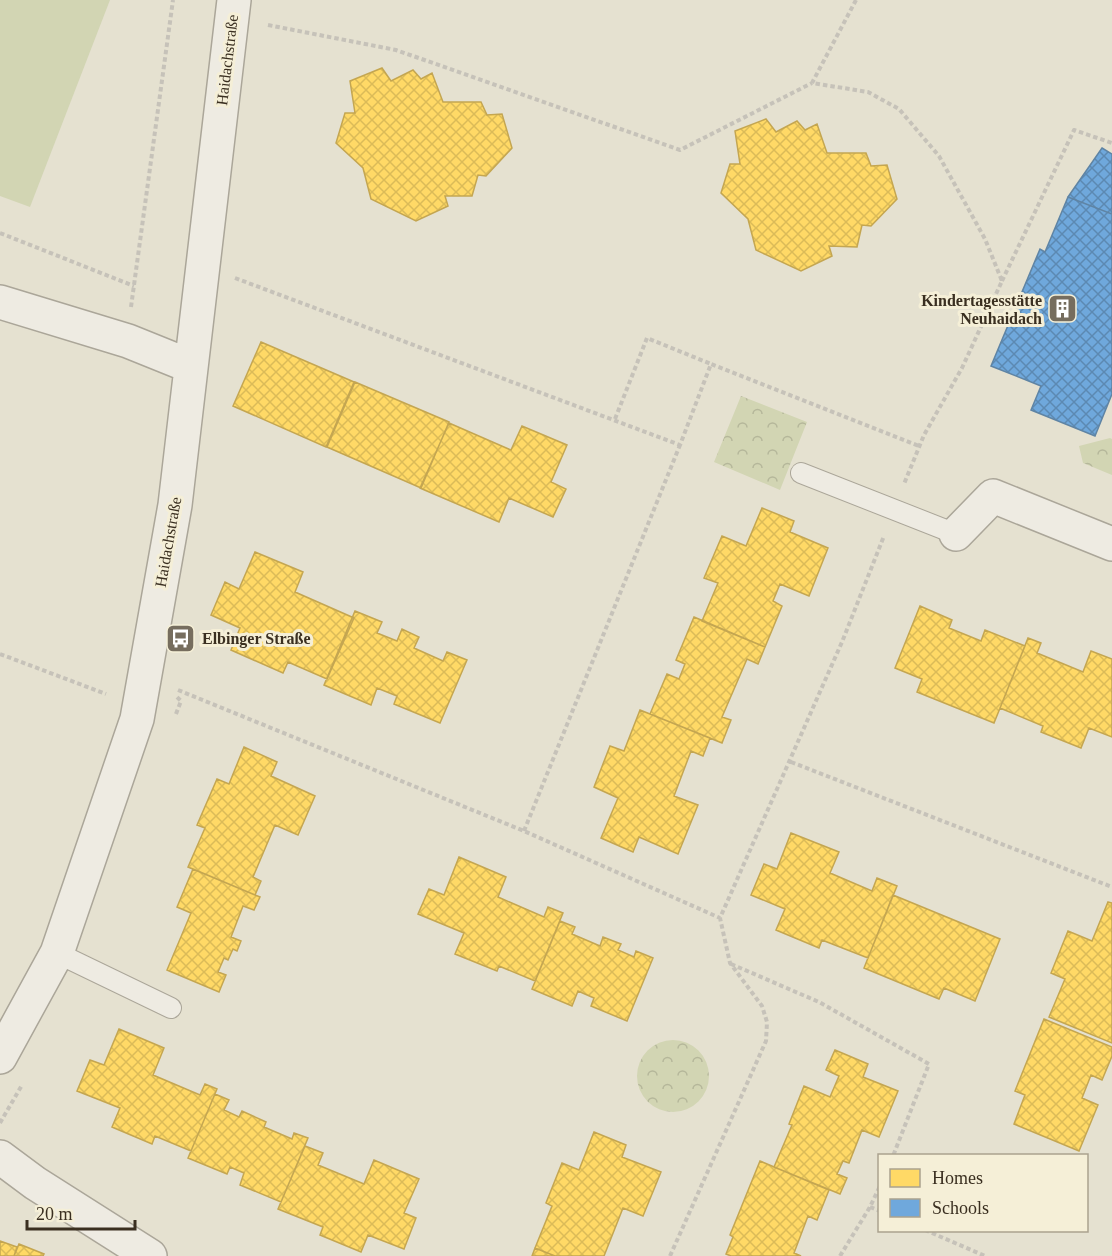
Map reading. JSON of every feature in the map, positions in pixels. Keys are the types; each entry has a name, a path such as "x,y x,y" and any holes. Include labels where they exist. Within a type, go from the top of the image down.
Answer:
{"street":[{"name":"Haidachstraße","path":"0,1057 57,953 137,719 175,505 234,0"},
{"path":"0,302 128,341 190,366"},
{"path":"956,534 993,496 1112,544"},
{"path":"0,1157 35,1183 150,1256"}],"lane":[{"path":"801,473 956,534"},
{"path":"57,953 171,1008"}],"path":[{"path":"128,341 173,0"},
{"path":"268,25 396,50 680,150 812,83 856,0"},
{"path":"812,83 868,92 899,108 939,156 985,239 1002,281"},
{"path":"670,1256 766,1041 767,1022 762,1005 730,963 720,918 791,762 842,642 919,446 962,368 1074,130 1112,143"},
{"path":"0,233 134,286"},
{"path":"202,264 680,445"},
{"path":"615,419 647,338 919,446"},
{"path":"524,831 711,364"},
{"path":"0,654 139,706"},
{"path":"167,686 524,831 720,918"},
{"path":"791,762 1112,887"},
{"path":"730,963 819,1002 929,1064 893,1154"},
{"path":"840,1256 870,1207 878,1188"},
{"path":"870,1207 878,1211"},
{"path":"930,1232 985,1256"}],"green space":[{"path":"0,0 110,0 30,207 0,196"},
{"path":"741,396 807,422 780,490 714,462"},
{"path":"1112,439 1112,475 1083,463 1079,446"},
{"path":"673,1040 693,1046 703,1056 709,1076 703,1096 693,1106 673,1112 653,1106 643,1096 637,1076 643,1056 653,1046"}],"building: Homes":[{"path":"382,68 391,81 413,70 421,79 432,73 443,102 481,102 487,115 502,114 512,148 486,176 478,175 472,196 445,196 448,206 416,221 371,199 363,168 336,143 345,113 355,113 350,81"},
{"path":"766,119 776,132 797,121 805,130 817,124 827,153 866,153 871,166 887,165 897,199 871,226 862,225 857,247 829,246 832,256 801,271 756,250 748,219 721,193 730,164 740,164 735,131"},
{"path":"261,342 354,382 326,447 233,406"},
{"path":"355,382 449,422 421,488 327,447"},
{"path":"449,423 511,450 522,426 567,445 551,482 566,489 553,517 509,498 499,522 420,488"},
{"path":"762,508 794,521 790,532 828,548 809,596 780,584 773,601 782,606 765,647 702,621 718,583 704,578 722,536 746,546"},
{"path":"255,552 303,572 295,592 354,618 327,679 288,662 283,673 231,650 240,628 211,615 225,582 239,589"},
{"path":"920,606 952,620 949,628 981,641 985,630 1025,646 994,723 917,692 922,679 895,668"},
{"path":"355,611 382,622 377,633 397,641 402,629 419,637 414,648 443,661 447,652 467,660 440,723 394,704 397,696 377,688 371,705 324,685"},
{"path":"694,617 765,647 758,664 747,659 722,717 731,720 722,743 650,714 667,674 679,679 685,664 676,660"},
{"path":"1028,638 1041,643 1037,653 1083,672 1091,651 1112,659 1112,737 1089,728 1081,748 1041,732 1043,726 1000,708"},
{"path":"640,710 710,738 703,756 691,751 674,796 698,805 678,854 639,837 633,852 601,838 618,798 594,787 610,746 624,751"},
{"path":"244,747 277,762 271,776 315,796 298,835 275,825 253,877 261,881 255,895 188,867 205,828 197,825 217,779 229,784"},
{"path":"791,833 839,852 830,873 872,891 877,878 897,886 868,958 822,940 819,948 776,930 785,909 751,895 764,864 777,869"},
{"path":"459,857 506,877 498,897 544,917 548,907 563,913 535,981 499,966 497,971 455,954 464,933 418,914 429,889 444,895"},
{"path":"193,869 260,897 254,910 243,906 231,937 241,941 237,951 233,949 228,960 224,958 218,972 226,975 219,992 167,970 191,913 177,907"},
{"path":"893,895 1000,939 975,1001 944,988 939,999 864,968"},
{"path":"1108,902 1112,903 1112,1043 1049,1017 1065,979 1051,973 1068,931 1092,941"},
{"path":"560,921 575,927 572,934 600,946 603,937 621,944 618,950 634,957 636,951 653,958 627,1021 591,1006 594,998 578,991 572,1006 532,989"},
{"path":"1044,1019 1112,1047 1112,1056 1102,1080 1091,1075 1082,1098 1098,1105 1079,1151 1014,1124 1025,1095 1015,1091"},
{"path":"119,1029 164,1048 153,1075 200,1095 205,1084 217,1089 191,1151 155,1136 152,1144 112,1127 120,1108 77,1091 90,1060 104,1065"},
{"path":"835,1050 868,1064 863,1077 898,1091 879,1137 862,1130 849,1163 843,1161 837,1174 847,1178 840,1194 774,1167 792,1125 789,1124 804,1086 830,1097 839,1076 826,1070"},
{"path":"215,1094 229,1100 224,1110 239,1117 242,1111 266,1122 264,1127 292,1139 294,1133 308,1138 281,1202 240,1185 244,1173 230,1167 227,1174 188,1158"},
{"path":"594,1132 626,1145 622,1157 661,1172 643,1216 623,1208 604,1256 555,1256 535,1248 552,1206 546,1203 562,1163 579,1170"},
{"path":"305,1146 323,1153 318,1165 364,1184 374,1160 419,1179 404,1213 416,1218 404,1249 368,1235 361,1252 320,1235 323,1227 278,1209"},
{"path":"760,1161 829,1190 817,1220 808,1216 794,1253 801,1256 731,1256 726,1254 733,1237 730,1235"},
{"path":"0,1241 17,1247 14,1256 0,1256"},
{"path":"19,1244 44,1254 43,1256 14,1256"},
{"path":"535,1248 555,1256 532,1256"}],"building: Schools":[{"path":"1102,148 1112,154 1112,214 1068,197"},
{"name":"Kindertagesstätte Neuhaidach","path":"1068,197 1112,214 1112,394 1095,436 1031,410 1041,386 991,366 1040,249 1045,252"}],"place":[{"name":"Kindertagesstätte Neuhaidach","path":"1063,309"},
{"name":"Elbinger Straße","path":"181,638"}]}
